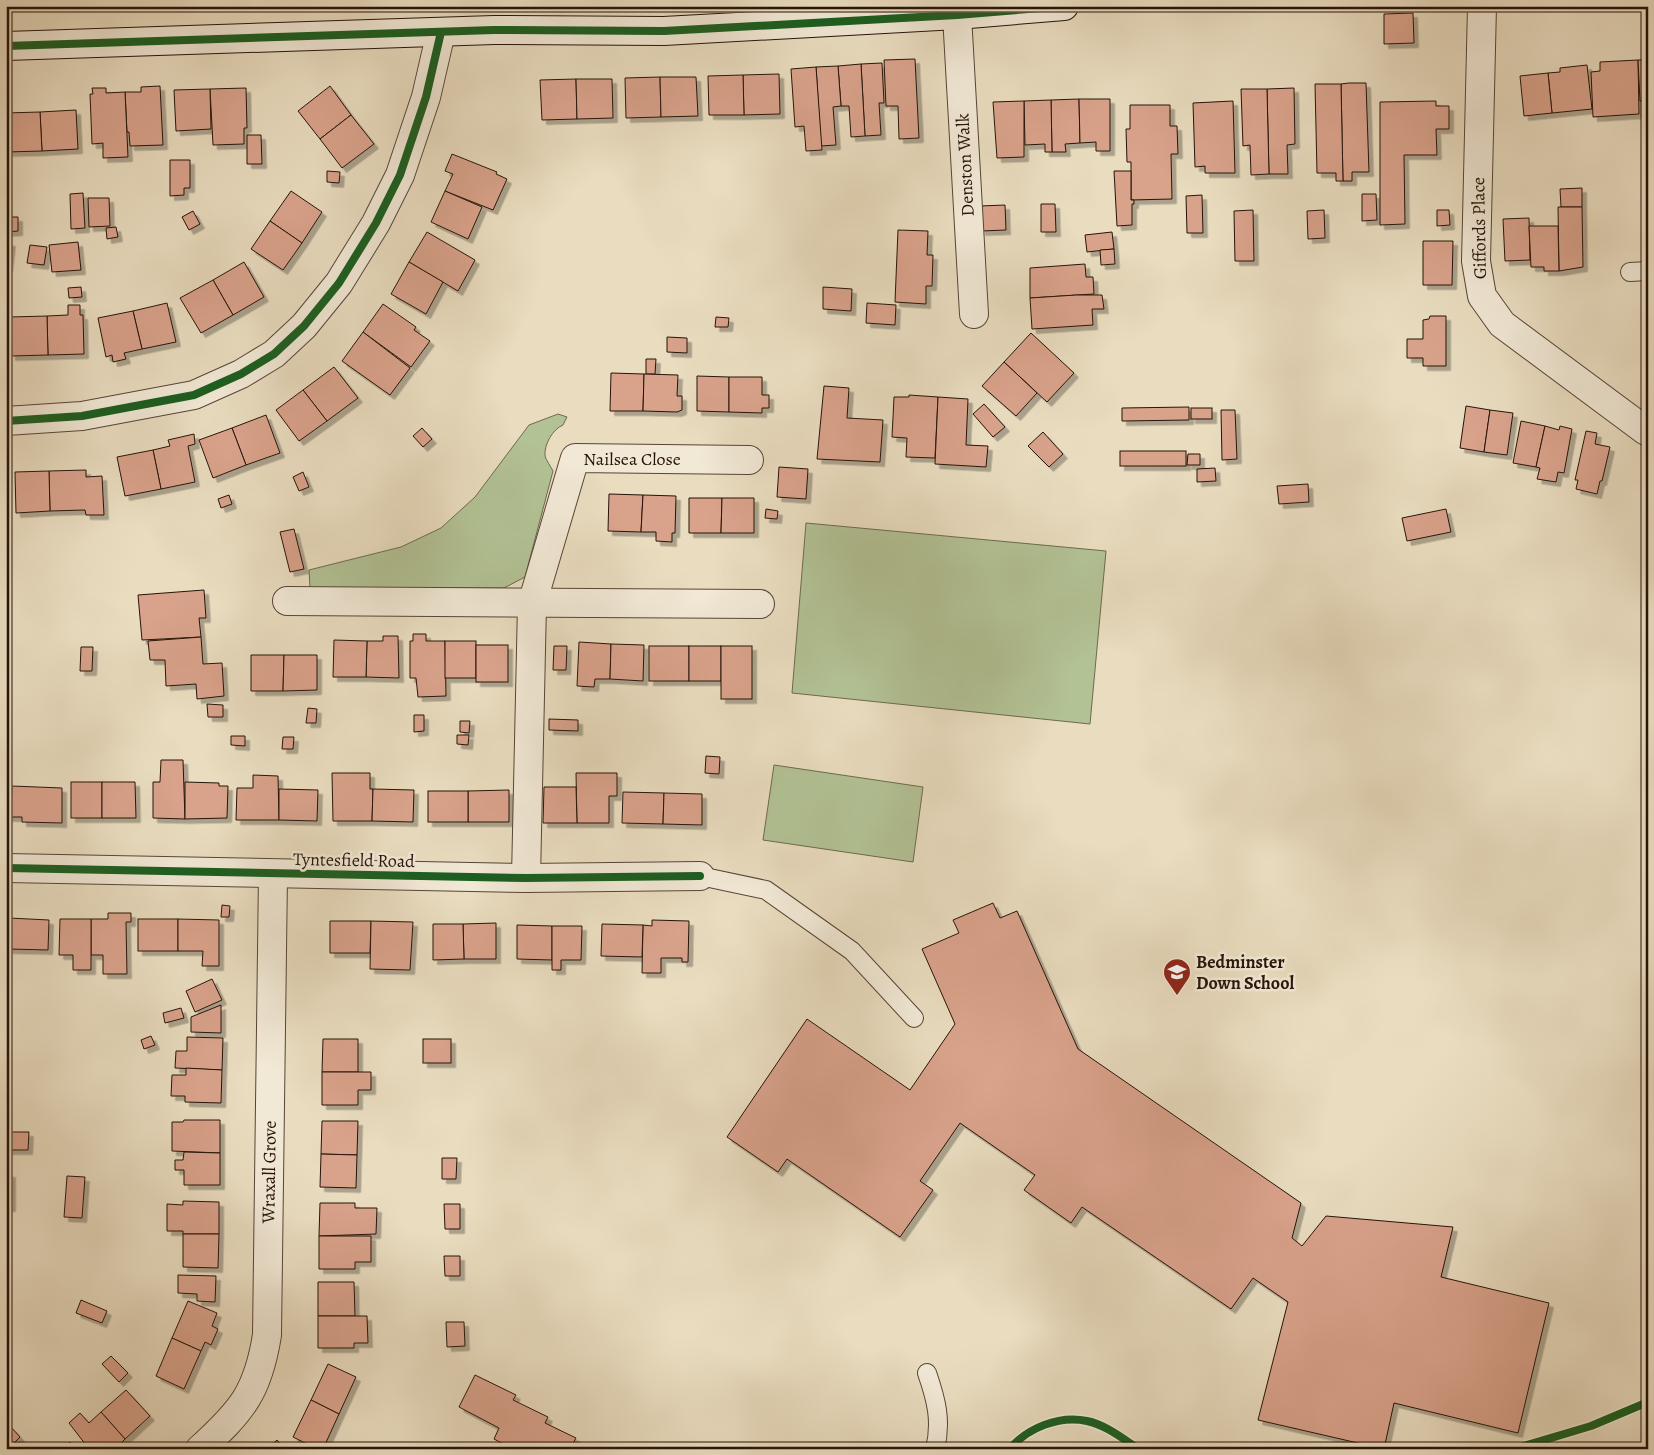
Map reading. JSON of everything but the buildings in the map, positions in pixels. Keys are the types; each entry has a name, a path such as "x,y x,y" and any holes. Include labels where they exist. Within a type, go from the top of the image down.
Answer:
{"street":[{"path":"6,46 494,30 664,31 957,15 1064,6"},
{"name":"Giffords Place","path":"1482,6 1476,261 1482,296 1502,324 1646,431"},
{"name":"Denston Walk","path":"957,15 974,314"},
{"path":"6,421 82,416 194,395 241,374 274,354 304,326 339,283 376,223 402,166 426,97 441,32"},
{"name":"Nailsea Close","path":"526,878 532,604 575,458 749,460"},
{"path":"287,601 760,604"},
{"name":"Tyntesfield Road","path":"6,868 526,878 700,876"},
{"name":"Wraxall Grove","path":"200,1449 224,1428 250,1396 262,1366 267,1335 273,874"}],"lane":[{"path":"700,876 766,890 852,952 914,1018"},
{"path":"927,1373 938,1403 939,1433 934,1449"}],"green space":[{"path":"558,414 567,417 563,425 553,433 546,447 545,456 553,471 525,577 504,588 310,588 309,570 401,547 441,528 475,497 529,425"},
{"path":"806,523 1106,551 1090,724 792,693"},
{"path":"774,765 923,787 913,862 763,840"}],"cycle path":[{"path":"6,46 494,30 664,31 957,15 1064,6"},
{"path":"6,421 82,416 194,395 241,374 274,354 304,326 339,283 376,223 400,175 426,97 441,32"},
{"path":"6,868 526,878 700,876"},
{"path":"1514,1449 1591,1426 1648,1402"},
{"path":"1010,1449 1034,1429 1066,1420 1094,1423 1139,1449"}],"place":[{"name":"Bedminster Down School","path":"1177,996"}]}
